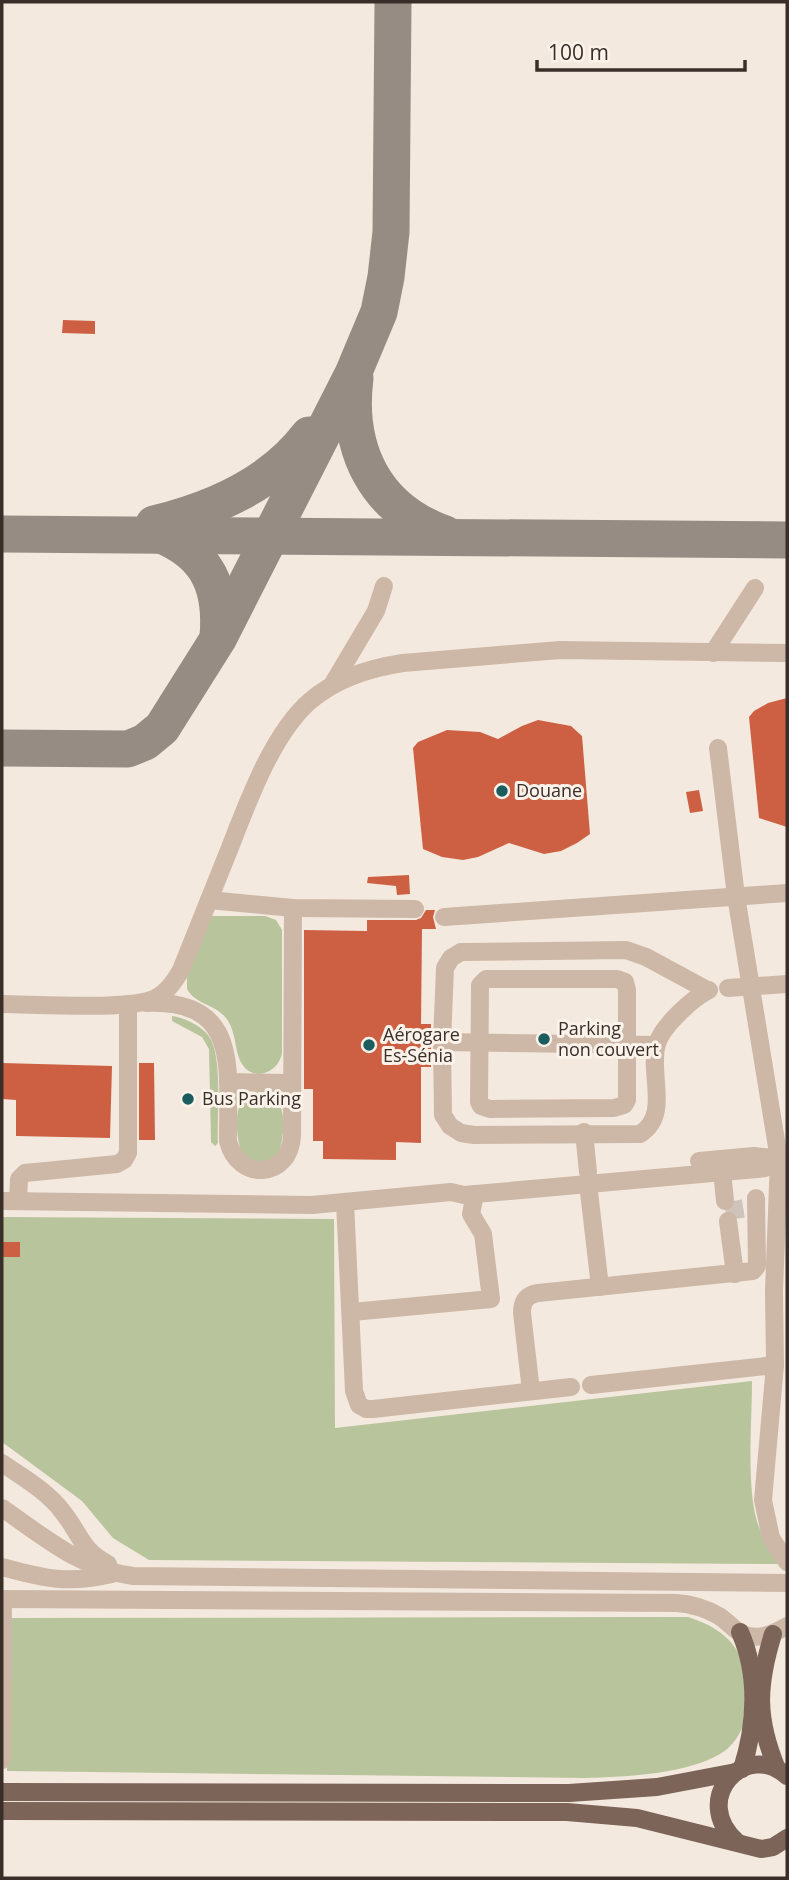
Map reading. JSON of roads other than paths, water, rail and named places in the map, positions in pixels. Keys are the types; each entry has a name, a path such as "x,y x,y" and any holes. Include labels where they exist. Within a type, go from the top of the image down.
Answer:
{"main road":[{"path":"780,1630 762,1673 760,1714 766,1740 783,1772"},
{"path":"737,1842 721,1824 718,1813 721,1790 739,1770 749,1742 753,1715 751,1667 740,1633"},
{"path":"2,1792 613,1792 657,1787 760,1765 783,1772"},
{"path":"2,1811 567,1812 637,1818 761,1849 773,1847 786,1840"}],"street":[{"path":"331,687 376,611 384,586"},
{"path":"713,653 755,588"},
{"path":"135,1004 156,998 175,982 252,792 292,720 310,701 331,687 378,667 403,663 572,649 787,653"},
{"path":"718,748 749,986 783,1159 774,1291 775,1365 763,1500 771,1538 787,1562"},
{"path":"444,917 787,893"},
{"path":"209,900 293,908 415,909"},
{"path":"2,1004 177,1004 211,1022 219,1030 226,1049 230,1150 243,1165 262,1170 272,1168 281,1163 291,1146 293,908"},
{"path":"591,949 591,979"},
{"path":"517,950 461,952 451,958 445,968 443,1115 450,1126 461,1133 516,1135 586,1123 624,1105 627,1100 627,990 625,982 617,979 486,979 480,985 479,1102 485,1109 515,1108 586,1123 640,1134 649,1128 655,1119 657,1107 656,1045 666,1028 708,990 637,952 616,949 517,950"},
{"path":"516,979 517,950"},
{"path":"728,988 787,984"},
{"path":"135,1004 128,1153 124,1160 117,1164 26,1173 19,1179 10,1201 312,1205 451,1192 464,1185 526,1184 588,1178 754,1156 783,1159"},
{"path":"442,1042 656,1045"},
{"path":"228,1082 292,1083"},
{"path":"515,1108 516,1135"},
{"path":"586,1123 588,1178 600,1287"},
{"path":"588,1178 765,1168 783,1159"},
{"path":"726,1171 729,1201"},
{"path":"451,1192 460,1195 475,1194 526,1184"},
{"path":"352,1312 491,1299 483,1234 470,1208 475,1194"},
{"path":"531,1391 522,1313 522,1305 526,1299 538,1293 753,1271 757,1266 755,1198"},
{"path":"345,1202 355,1398 359,1405 366,1409 572,1387"},
{"path":"732,1221 738,1274"},
{"path":"591,1385 775,1365"},
{"path":"2,1463 44,1492 62,1510 94,1557 124,1575"},
{"path":"2,1508 73,1558 124,1575"},
{"path":"2,1567 62,1580 82,1581 124,1575 787,1583"},
{"path":"656,1583 656,1603"},
{"path":"2,1760 2,1599 691,1604 719,1616 740,1633 760,1637 780,1630"}],"tunnel":[{"path":"733,1201 736,1220"}],"place":[{"name":"Douane","path":"502,791"},
{"name":"Parking non couvert","path":"544,1039"},
{"name":"Aérogare Es-Sénia","path":"369,1045"},
{"name":"Bus Parking","path":"188,1099"}]}
